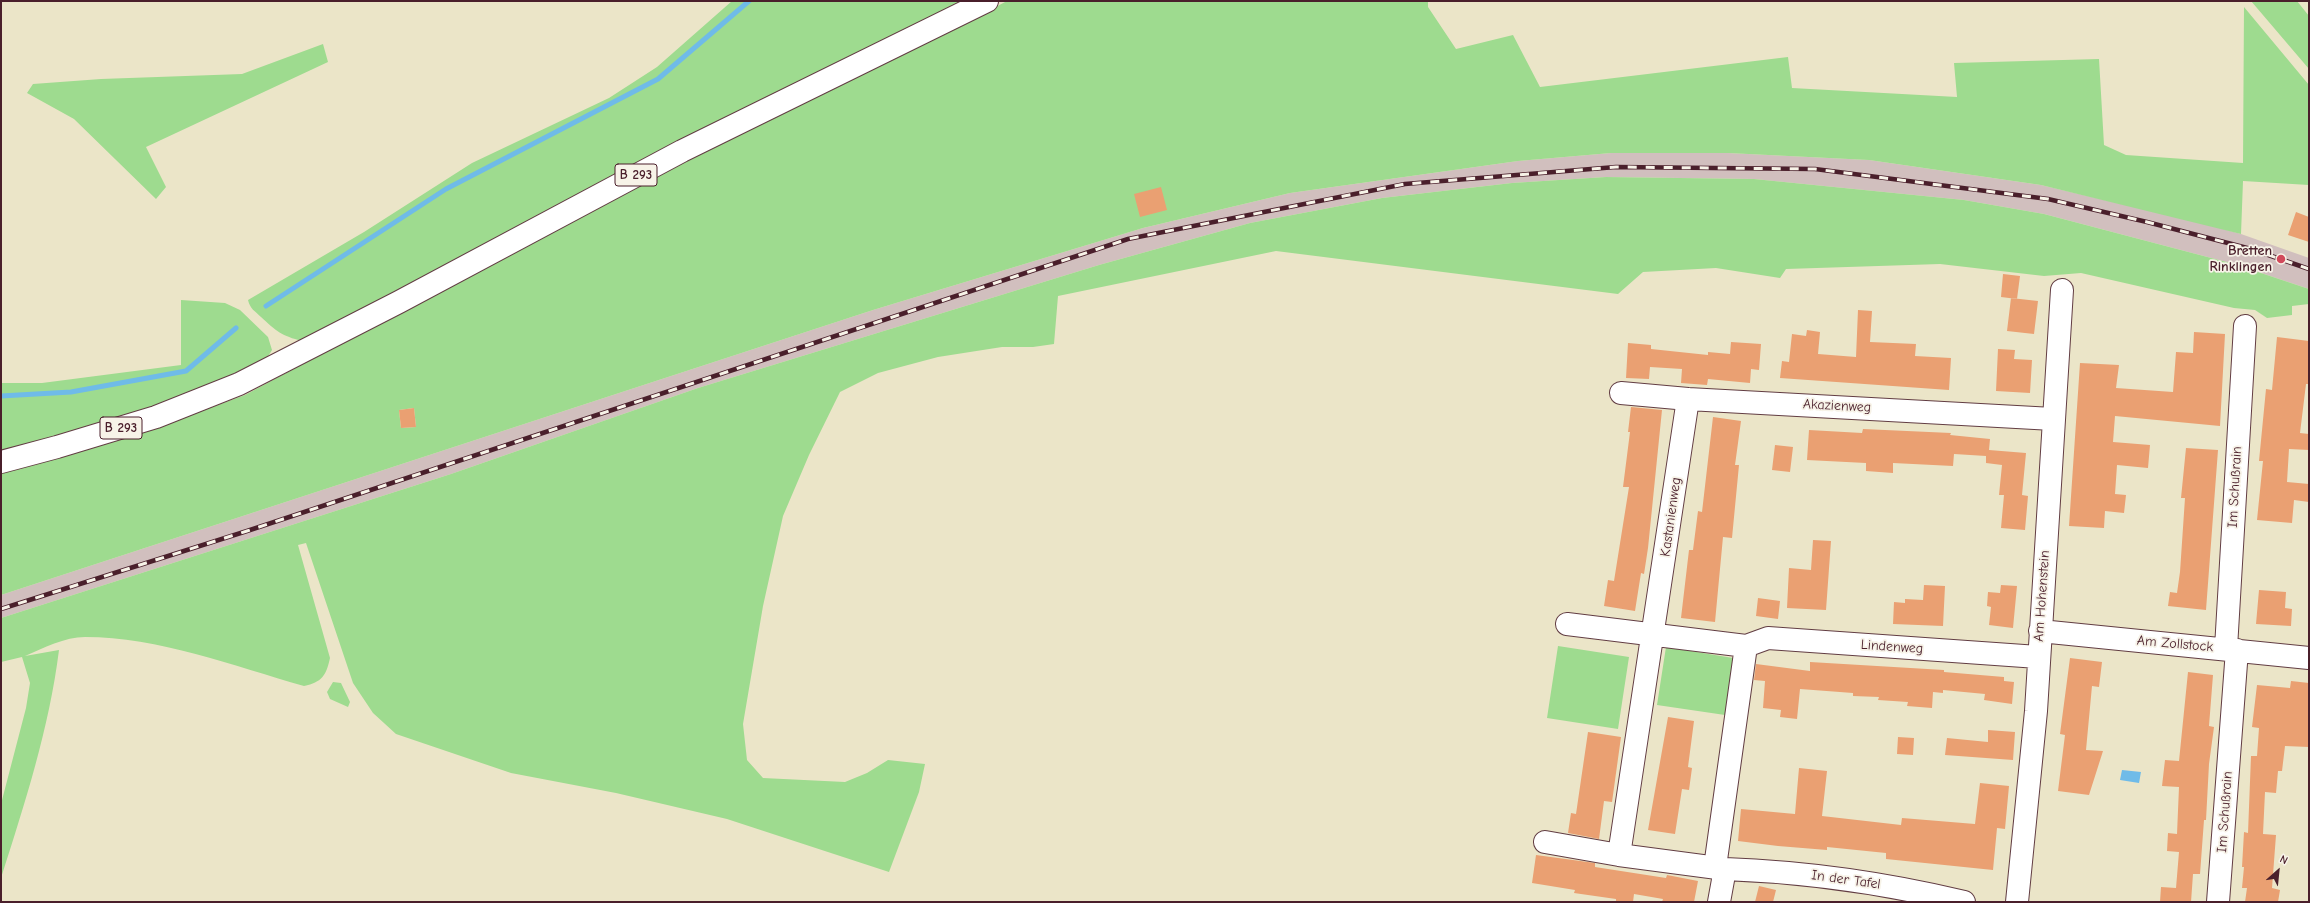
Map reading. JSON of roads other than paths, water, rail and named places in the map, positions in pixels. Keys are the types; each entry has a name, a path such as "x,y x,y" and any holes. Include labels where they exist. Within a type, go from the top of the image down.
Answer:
{"street":[{"name":"B 293","path":"1,462 57,448 156,417 239,384 682,151 987,1"},
{"name":"Am Hohenstein","path":"2017,902 2036,710 2038,657 2062,290"},
{"name":"Im Schußrain","path":"2218,902 2232,649 2245,326"},
{"name":"Akazienweg","path":"1621,393 1688,399 2053,419"},
{"name":"Kastanienweg","path":"1619,855 1688,399"},
{"path":"1568,624 1746,646 1720,868 1720,902"},
{"name":"Am Zollstock","path":"2040,631 2232,649 2309,658"},
{"name":"Lindenweg","path":"1746,646 1768,638 2038,657"},
{"name":"In der Tafel","path":"1546,842 1619,855 1720,868 1802,873 1902,888 1964,902"}],"water":[{"path":"2122,770 2141,772 2139,783 2120,780"}],"waterway":[{"path":"266,306 446,189 658,79 749,1"},
{"path":"1,396 71,392 186,371 236,328"}],"railway":[{"path":"1,609 247,531 1128,239 1405,184 1616,167 1815,169 2048,199 2147,222 2251,249 2309,269"}],"place":[{"name":"Bretten Rinklingen","path":"2281,259"}]}
